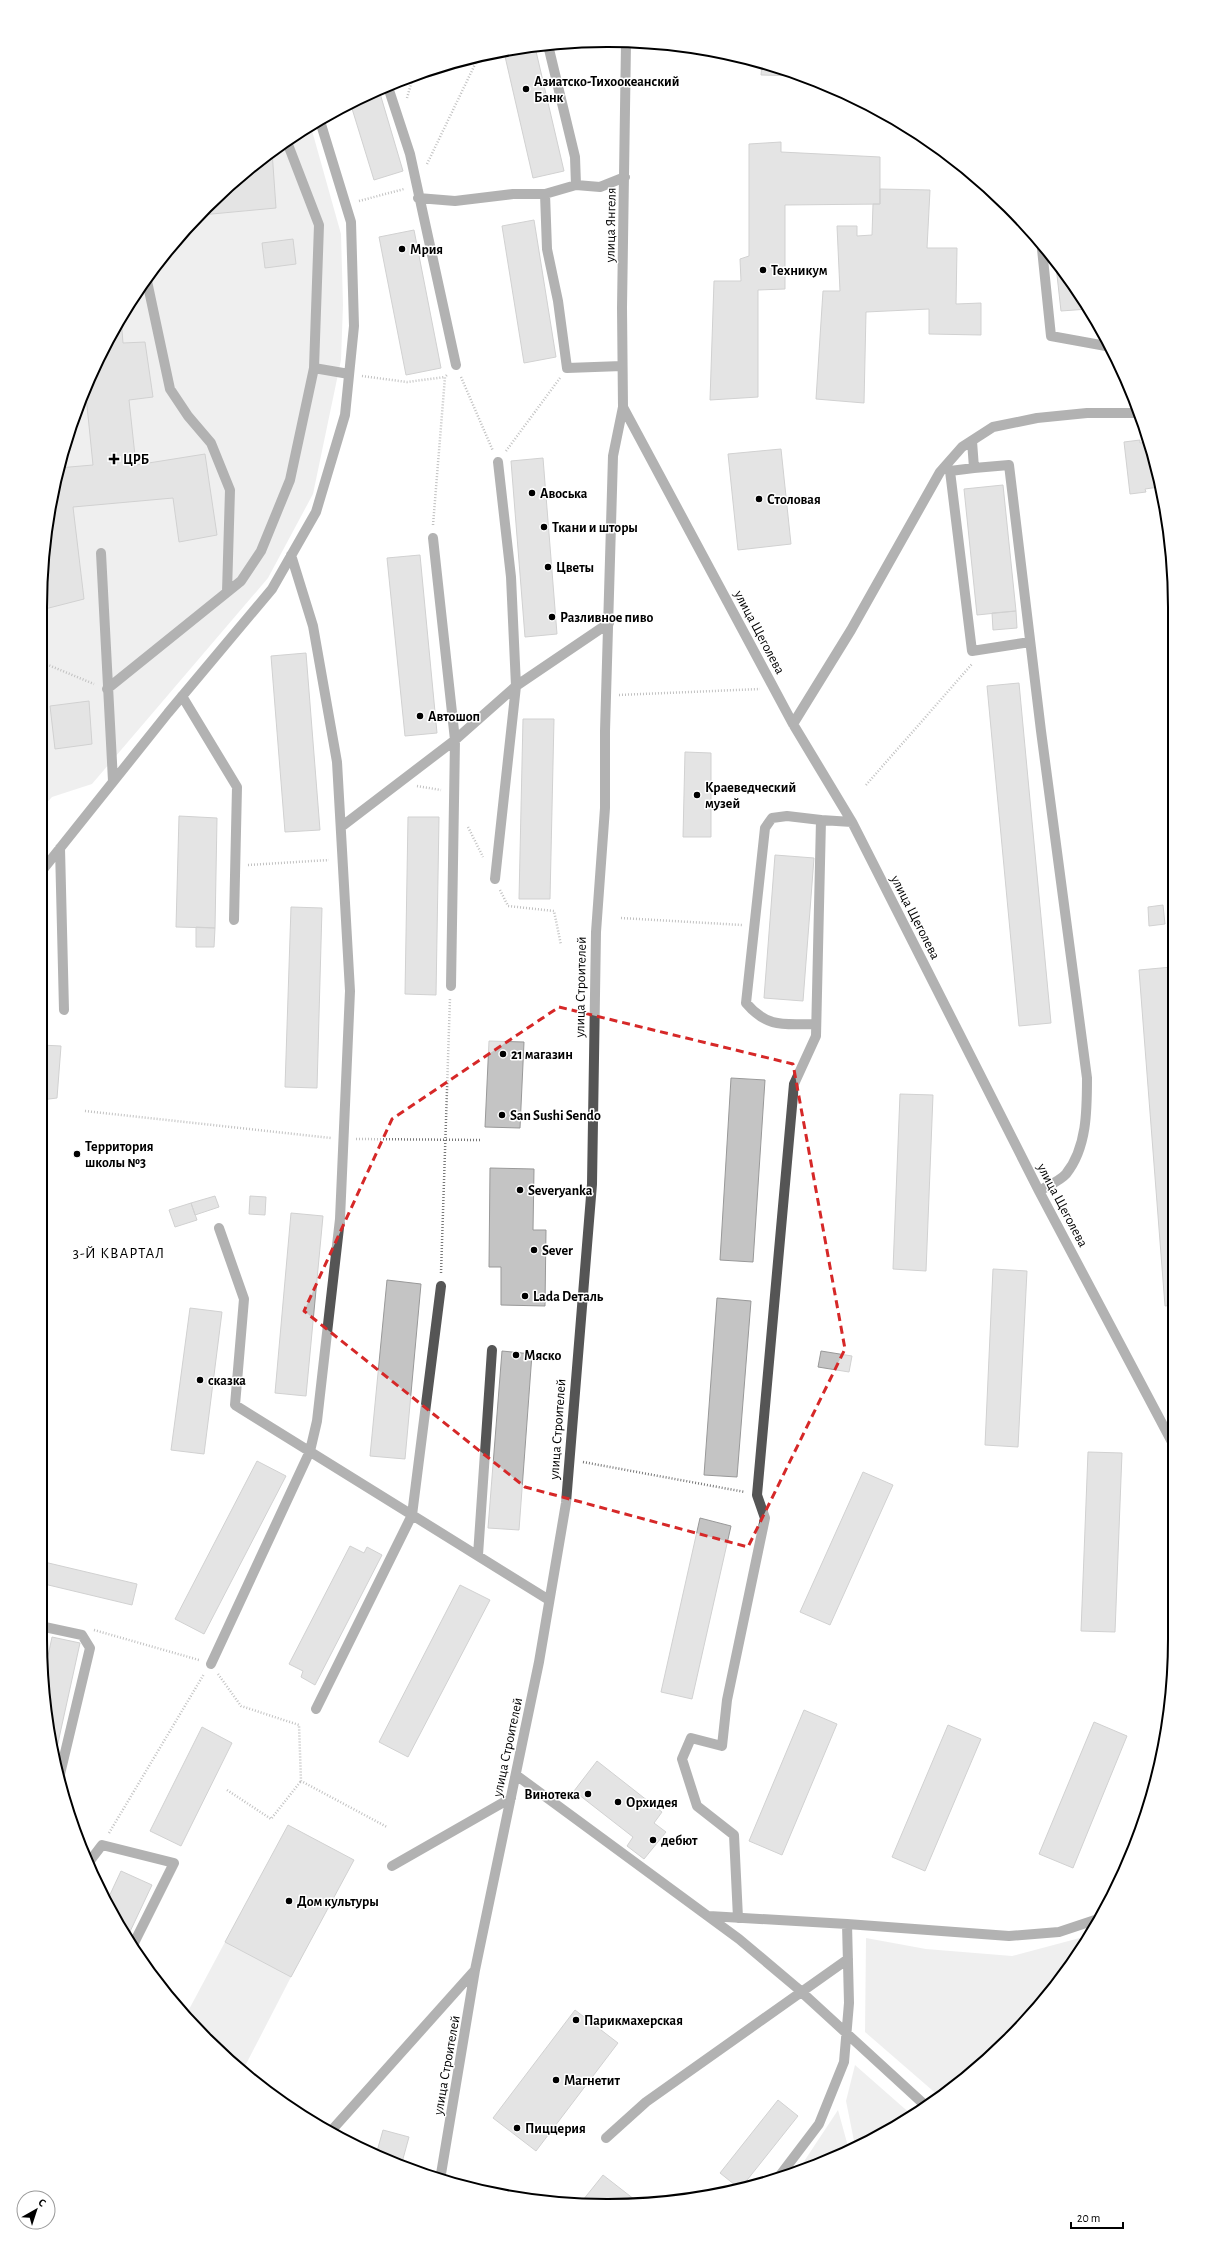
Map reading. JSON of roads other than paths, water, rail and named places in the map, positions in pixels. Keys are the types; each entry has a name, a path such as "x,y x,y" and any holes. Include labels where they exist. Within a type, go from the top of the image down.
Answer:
{"street":[{"name":"улица Янгеля","path":"623,407 622,366 626,47"},
{"path":"549,50 575,156 576,185"},
{"path":"390,92 410,154 418,198 456,365"},
{"path":"47,864 182,696 272,589 316,512 345,415 354,326 350,222 321,125"},
{"path":"107,689 241,581 260,551 290,480 314,368 319,225 289,146"},
{"path":"418,198 455,201 513,194 545,194 576,185 600,187 624,177"},
{"path":"545,194 547,249 558,301 567,368 622,366"},
{"path":"1043,255 1051,336 1102,345"},
{"path":"148,286 170,389 188,416 212,443 230,490 228,592"},
{"path":"314,368 349,374"},
{"name":"улица Строителей","path":"441,2173 475,1970 516,1775 566,1503 592,1184 596,932 605,808 613,456 623,407"},
{"name":"улица Щеголева","path":"623,407 793,724 852,822 1039,1191 1168,1435"},
{"path":"793,724 852,630 940,472 962,447 993,427 1037,418 1087,413 1133,413"},
{"path":"972,441 974,468"},
{"path":"495,880 516,686 511,577 498,462"},
{"path":"1030,642 972,651 950,471 1009,465 1030,642 1087,1078 1087,1116 1077,1156 1065,1175 1039,1191"},
{"path":"432,538 455,740 450,986"},
{"path":"100,553 113,781"},
{"path":"211,1664 310,1451 317,1421 340,1219 350,991 337,762 313,626 291,555"},
{"path":"340,827 455,740 516,686 609,623"},
{"path":"182,696 237,787 234,920"},
{"path":"816,1024 776,1024 755,1014 746,1003 765,828 772,818 787,816 852,822"},
{"path":"738,1918 734,1835 697,1806 682,1759 691,1738 722,1746 727,1700 765,1518 757,1495 794,1084 816,1036 821,820"},
{"path":"60,848 64,1010"},
{"path":"219,1228 244,1299 235,1405 549,1600"},
{"path":"316,1709 412,1515 441,1286"},
{"path":"478,1555 492,1350"},
{"path":"47,1628 82,1635 90,1648 62,1766"},
{"path":"516,1775 739,1939 801,1992 922,2103"},
{"path":"392,1866 511,1798"},
{"path":"92,1858 102,1845 174,1863 135,1940"},
{"path":"709,1916 1009,1936 1059,1932 1092,1921"},
{"path":"784,2170 819,2124 844,2062 849,2003 847,1924"},
{"path":"606,2138 646,2102 848,1959"},
{"path":"333,2127 475,1970"}],"place":[{"name":"Азиатско-Тихоокеанский Банк","path":"526,89"},
{"name":"Мрия","path":"402,249"},
{"name":"Техникум","path":"763,270"},
{"name":"ЦРБ","path":"114,459"},
{"name":"Авоська","path":"532,493"},
{"name":"Столовая","path":"759,499"},
{"name":"Ткани и шторы","path":"544,527"},
{"name":"Цветы","path":"548,567"},
{"name":"Разливное пиво","path":"552,617"},
{"name":"Автошоп","path":"420,716"},
{"name":"Краеведческий музей","path":"697,795"},
{"name":"21 магазин","path":"503,1054"},
{"name":"San Sushi Sendo","path":"502,1115"},
{"name":"Территория школы №3","path":"77,1154"},
{"name":"Severyanka","path":"520,1190"},
{"name":"Sever","path":"534,1250"},
{"name":"Lada Dеталь","path":"525,1296"},
{"name":"Мяско","path":"516,1355"},
{"name":"сказка","path":"200,1380"},
{"name":"Винотека","path":"588,1794"},
{"name":"Орхидея","path":"618,1802"},
{"name":"дебют","path":"653,1840"},
{"name":"Дом культуры","path":"289,1901"},
{"name":"Парикмахерская","path":"576,2020"},
{"name":"Магнетит","path":"556,2080"},
{"name":"Пиццерия","path":"517,2128"}],"district":[{"name":"3-Й КВАРТАЛ","path":"119,1253"}]}
